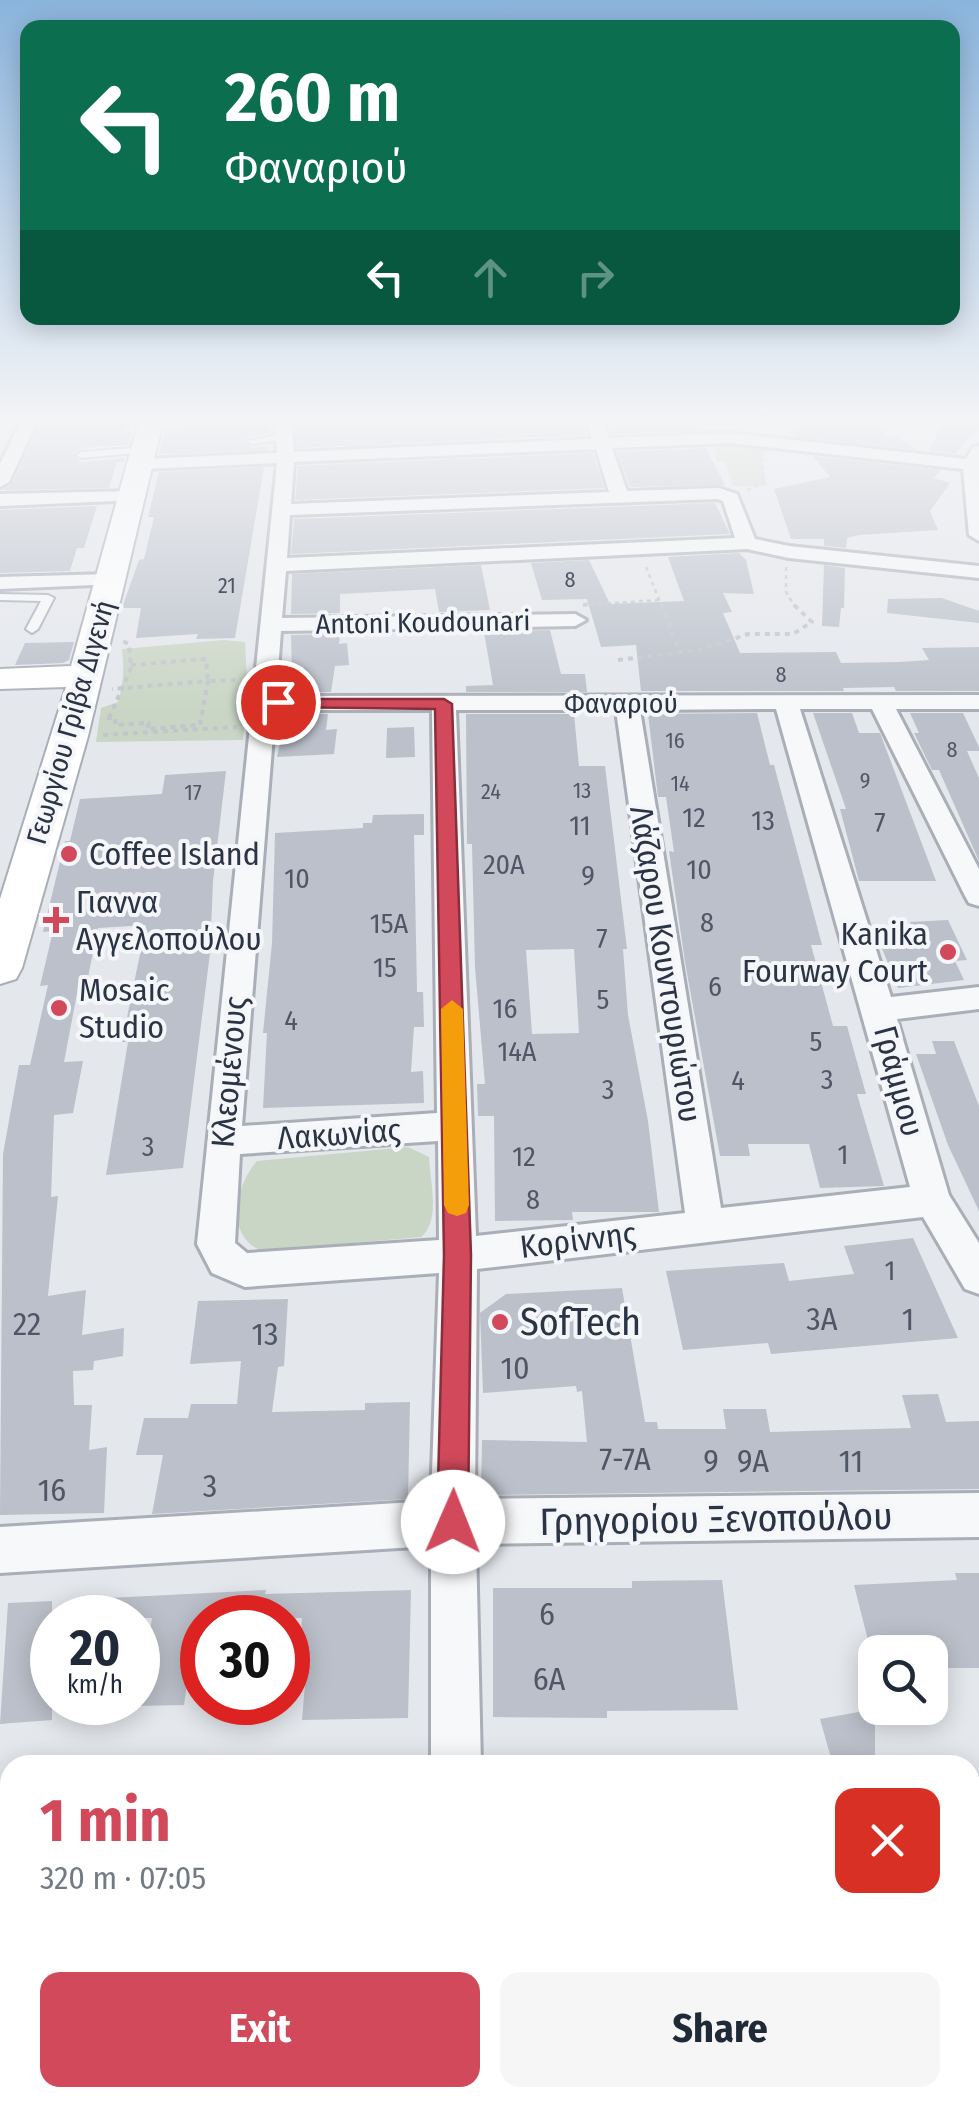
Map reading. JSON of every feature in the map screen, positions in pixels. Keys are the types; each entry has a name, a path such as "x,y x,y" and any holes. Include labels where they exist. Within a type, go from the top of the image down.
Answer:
{"main road":[{"name":"Γεωργίου Γρίβα Διγενή","path":"0,968 128,515"},
{"path":"0,679 77,706"}],"street":[{"name":"Κλεομένους","path":"225,1261 216,1244 222,1141 281,515"},
{"path":"738,515 747,543"},
{"path":"276,565 747,543 789,552 979,572"},
{"path":"0,584 110,580"},
{"name":"Antoni Koudounari","path":"270,625 576,620"},
{"name":"Φαναριού","path":"262,703 979,702"},
{"name":"Γράμμου","path":"786,703 880,1010 932,1200 979,1277"},
{"path":"881,703 979,896"},
{"path":"444,704 458,1255 453,1522 456,1755"},
{"name":"Λάζαρου Κουντουριώτου","path":"627,704 705,1225"},
{"path":"880,1010 979,998"},
{"name":"Λακωνίας","path":"222,1141 455,1126"},
{"name":"Κορίννης","path":"225,1261 245,1270 458,1255 932,1200"},
{"name":"Γρηγορίου Ξενοπούλου","path":"0,1550 453,1522 979,1515"}],"lane":[{"path":"0,598 48,598 32,629"}],"path":[{"path":"637,546 680,652"},
{"path":"618,660 728,644 748,634 793,634 812,622 783,588 789,552"},
{"path":"576,620 582,605 660,600"},
{"path":"77,706 116,718 115,724 148,724 147,729 200,725 208,681 206,659 131,664"},
{"path":"77,706 208,681 262,703"},
{"path":"77,706 262,703"}],"green space":[{"path":"224,640 245,642 243,740 96,742 101,708 118,702 123,676 122,649"},
{"path":"408,1147 429,1157 433,1211 421,1237 263,1251 243,1235 238,1224 239,1197 257,1161"}],"building":[{"path":"0,515 94,515 84,548 77,548 70,571 0,573"},
{"path":"256,515 235,638 196,639 198,634 136,638 141,608 122,608 139,560 144,559 154,517 148,517"},
{"path":"721,515 730,534 291,554 294,519"},
{"path":"783,515 932,515 938,530 859,535 847,538 846,548 824,546 824,539 791,539"},
{"path":"739,553 746,560 754,594 723,593 732,612 723,613 740,653 836,652 841,663 899,662 929,660 922,648 979,647 979,691 896,691 894,687 843,688 844,691 641,691 636,645 601,647 587,599 542,600 531,563 589,560 610,604 684,601 668,557"},
{"path":"481,565 490,610 439,612 435,589 340,594 340,613 291,614 292,574"},
{"path":"824,565 845,568 844,608 839,627 822,626"},
{"path":"942,598 979,611 979,623 887,613 888,599"},
{"path":"550,630 561,674 585,674 587,692 466,692 466,686 493,685 484,632"},
{"path":"340,634 339,644 347,643 349,665 335,666 331,692 280,692 283,673 292,673 291,635"},
{"path":"74,642 69,660 63,663 15,665 25,643"},
{"path":"757,713 822,945 811,945 833,1026 847,1026 866,1094 857,1094 884,1186 820,1188 809,1144 748,1144 750,1156 720,1156 685,962 669,851 674,852 666,797 658,797 648,714"},
{"path":"813,713 852,713 859,733 880,733 936,881 859,881 840,809 846,809"},
{"path":"910,713 963,713 979,747 979,751 967,751 979,778 979,861 939,770 932,770 914,733 919,733"},
{"path":"299,714 328,714 326,730 337,729 334,754 277,757 281,739"},
{"path":"466,714 574,714 579,766 605,766 627,949 623,949 628,1015 648,1121 659,1212 572,1212 573,1220 495,1221 494,1116 478,1116 477,1084 485,1084 475,967 472,844 467,844","holes":["574,949 579,1033 532,1034 526,950"]},
{"path":"414,727 415,757 386,758 387,728"},
{"path":"226,771 213,881 210,953 183,1168 106,1175 128,1042 122,1042 146,925 98,928 87,982 79,983 64,1062 83,1061 73,1113 54,1115 51,1197 58,1196 48,1296 86,1290 82,1335 124,1328 123,1356 94,1361 93,1370 73,1371 74,1405 92,1405 89,1450 107,1447 104,1513 0,1515 3,1154 19,1065 30,1065 48,985 40,986 53,931 43,932 65,841 70,841 80,799 162,794 165,775"},
{"path":"424,814 424,835 414,835 417,992 423,992 424,1027 414,1027 411,1072 423,1071 424,1103 263,1108 267,1033 263,1033 272,943 275,833 363,828 363,823 372,823 373,815"},
{"name":"Kanika Fourway Court","path":"948,920 967,960 955,961 964,980 898,988 881,946 920,944 910,922"},
{"path":"932,1041 954,1041 979,1106 979,1211 948,1145 916,1054 936,1054"},
{"path":"913,1238 958,1338 771,1354 768,1343 683,1350 666,1271 784,1263 789,1281 854,1274 844,1246"},
{"path":"622,1288 645,1422 657,1422 658,1429 726,1429 723,1409 766,1409 770,1432 911,1428 902,1395 938,1394 946,1422 979,1421 979,1489 481,1495 482,1440 587,1442 582,1391 577,1392 576,1386 483,1393 480,1313 506,1294"},
{"path":"288,1299 284,1366 278,1367 272,1412 365,1410 365,1403 410,1402 408,1499 152,1514 163,1455 136,1455 144,1418 188,1418 191,1404 237,1404 241,1361 190,1364 198,1301"},
{"path":"955,1573 979,1573 979,1668 948,1668 948,1635 867,1635 854,1585 957,1580"},
{"path":"722,1580 738,1710 607,1711 607,1718 493,1717 493,1588 632,1588 632,1581"},
{"path":"266,1590 265,1594 411,1590 408,1718 310,1720 310,1595 180,1595 180,1705 160,1706 160,1595"},
{"path":"30,1602 30,1722 0,1724 8,1603"},
{"path":"858,1712 858,1725 875,1725 875,1755 830,1755 820,1719"}],"slow traffic":[{"path":"452,1009 457,1205"}],"place":[{"name":"Coffee Island","path":"69,854"},
{"name":"Γιαννα Αγγελοπούλου","path":"56,920"},
{"name":"Kanika Fourway Court","path":"948,952"},
{"name":"Mosaic Studio","path":"59,1008"},
{"name":"SofTech","path":"500,1322"}],"route":[{"path":"278,702 444,704 458,1255 453,1522"}]}
